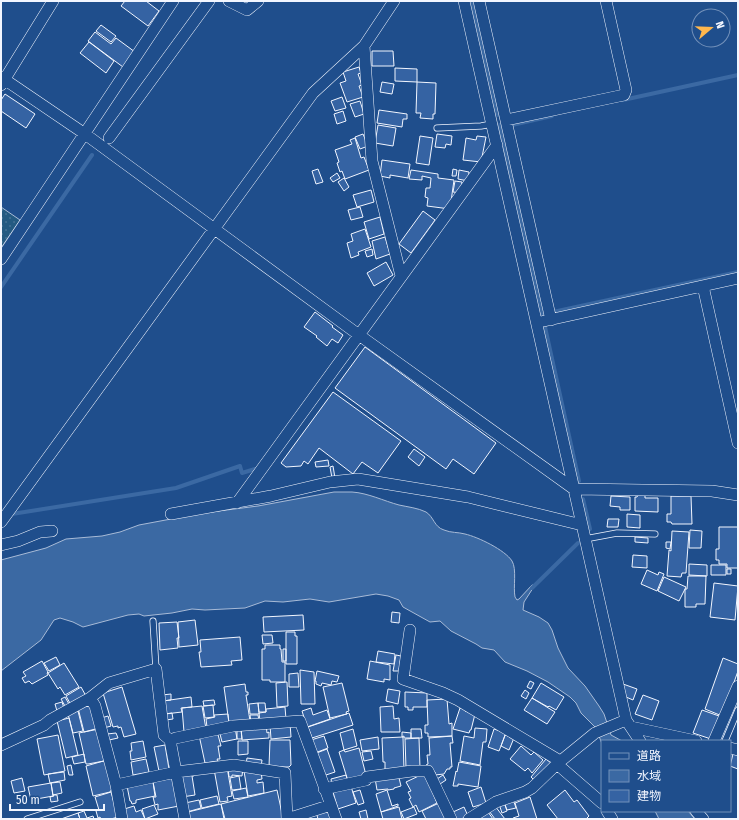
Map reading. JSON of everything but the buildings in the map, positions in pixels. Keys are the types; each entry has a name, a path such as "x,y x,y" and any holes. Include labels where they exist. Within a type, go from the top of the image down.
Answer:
{"street":[{"path":"53,1 2,80 85,134 359,335 574,489 712,491 738,495"},
{"path":"1,259 173,1"},
{"path":"109,138 209,1"},
{"path":"230,1 247,10 258,1"},
{"path":"1,522 313,93 364,46 394,1"},
{"path":"464,1 585,539 629,723 639,740"},
{"path":"479,1 551,320"},
{"path":"506,120 624,95 626,90 606,1"},
{"path":"364,46 372,162 401,276"},
{"path":"237,503 496,145"},
{"path":"536,323 738,278"},
{"path":"704,286 738,443"},
{"path":"171,514 237,503 330,482 358,479 468,497 582,525"},
{"path":"1,545 18,541 40,532 52,531"},
{"path":"410,630 403,679 458,700 559,762 601,802"},
{"path":"1,745 44,725 50,720 90,698 110,683 156,668 164,736 170,740 185,819"},
{"path":"714,740 738,686"},
{"path":"90,698 95,706 116,785 122,819"},
{"path":"170,740 234,726 300,721 336,819"},
{"path":"469,819 496,802 532,788 559,762 595,733 614,725 629,723 692,740"},
{"path":"116,785 176,772 234,765 285,773 287,819 331,805"},
{"path":"324,789 366,780 367,777 412,771 428,771 451,819"}],"lane":[{"path":"437,128 492,124"},
{"path":"585,539 617,533 655,534"},
{"path":"153,622 156,668"},
{"path":"725,740 738,710"},
{"path":"27,819 80,802"}],"shaded area":[{"path":"1,207 20,220 1,248"}],"water":[{"path":"334,492 352,492 364,494 426,512 441,529 449,532 465,534 491,544 509,557 512,561 515,573 515,597 517,600 532,585 535,585 524,602 523,610 548,623 568,668 585,686 599,706 604,714 611,735 620,740 601,740 601,741 596,728 581,713 576,703 548,682 505,662 494,650 482,648 451,631 440,621 430,622 403,607 399,600 376,594 329,602 310,599 283,602 265,601 245,608 205,610 192,609 144,616 139,614 128,615 83,627 60,618 54,620 41,640 1,671 1,560 46,548 66,539 102,536 120,532 139,525 203,513 258,506"},
{"path":"656,812 689,812 695,819 659,819"}],"waterway":[{"path":"242,1 247,4 249,3"},
{"path":"472,1 498,115"},
{"path":"623,100 738,75"},
{"path":"512,125 552,116"},
{"path":"500,125 542,315 546,314"},
{"path":"1,287 92,155"},
{"path":"553,312 738,272"},
{"path":"545,327 579,481"},
{"path":"12,514 176,488 240,466 242,473 255,469"},
{"path":"583,499 590,529"},
{"path":"532,588 578,543"},
{"path":"723,738 738,701"}]}
